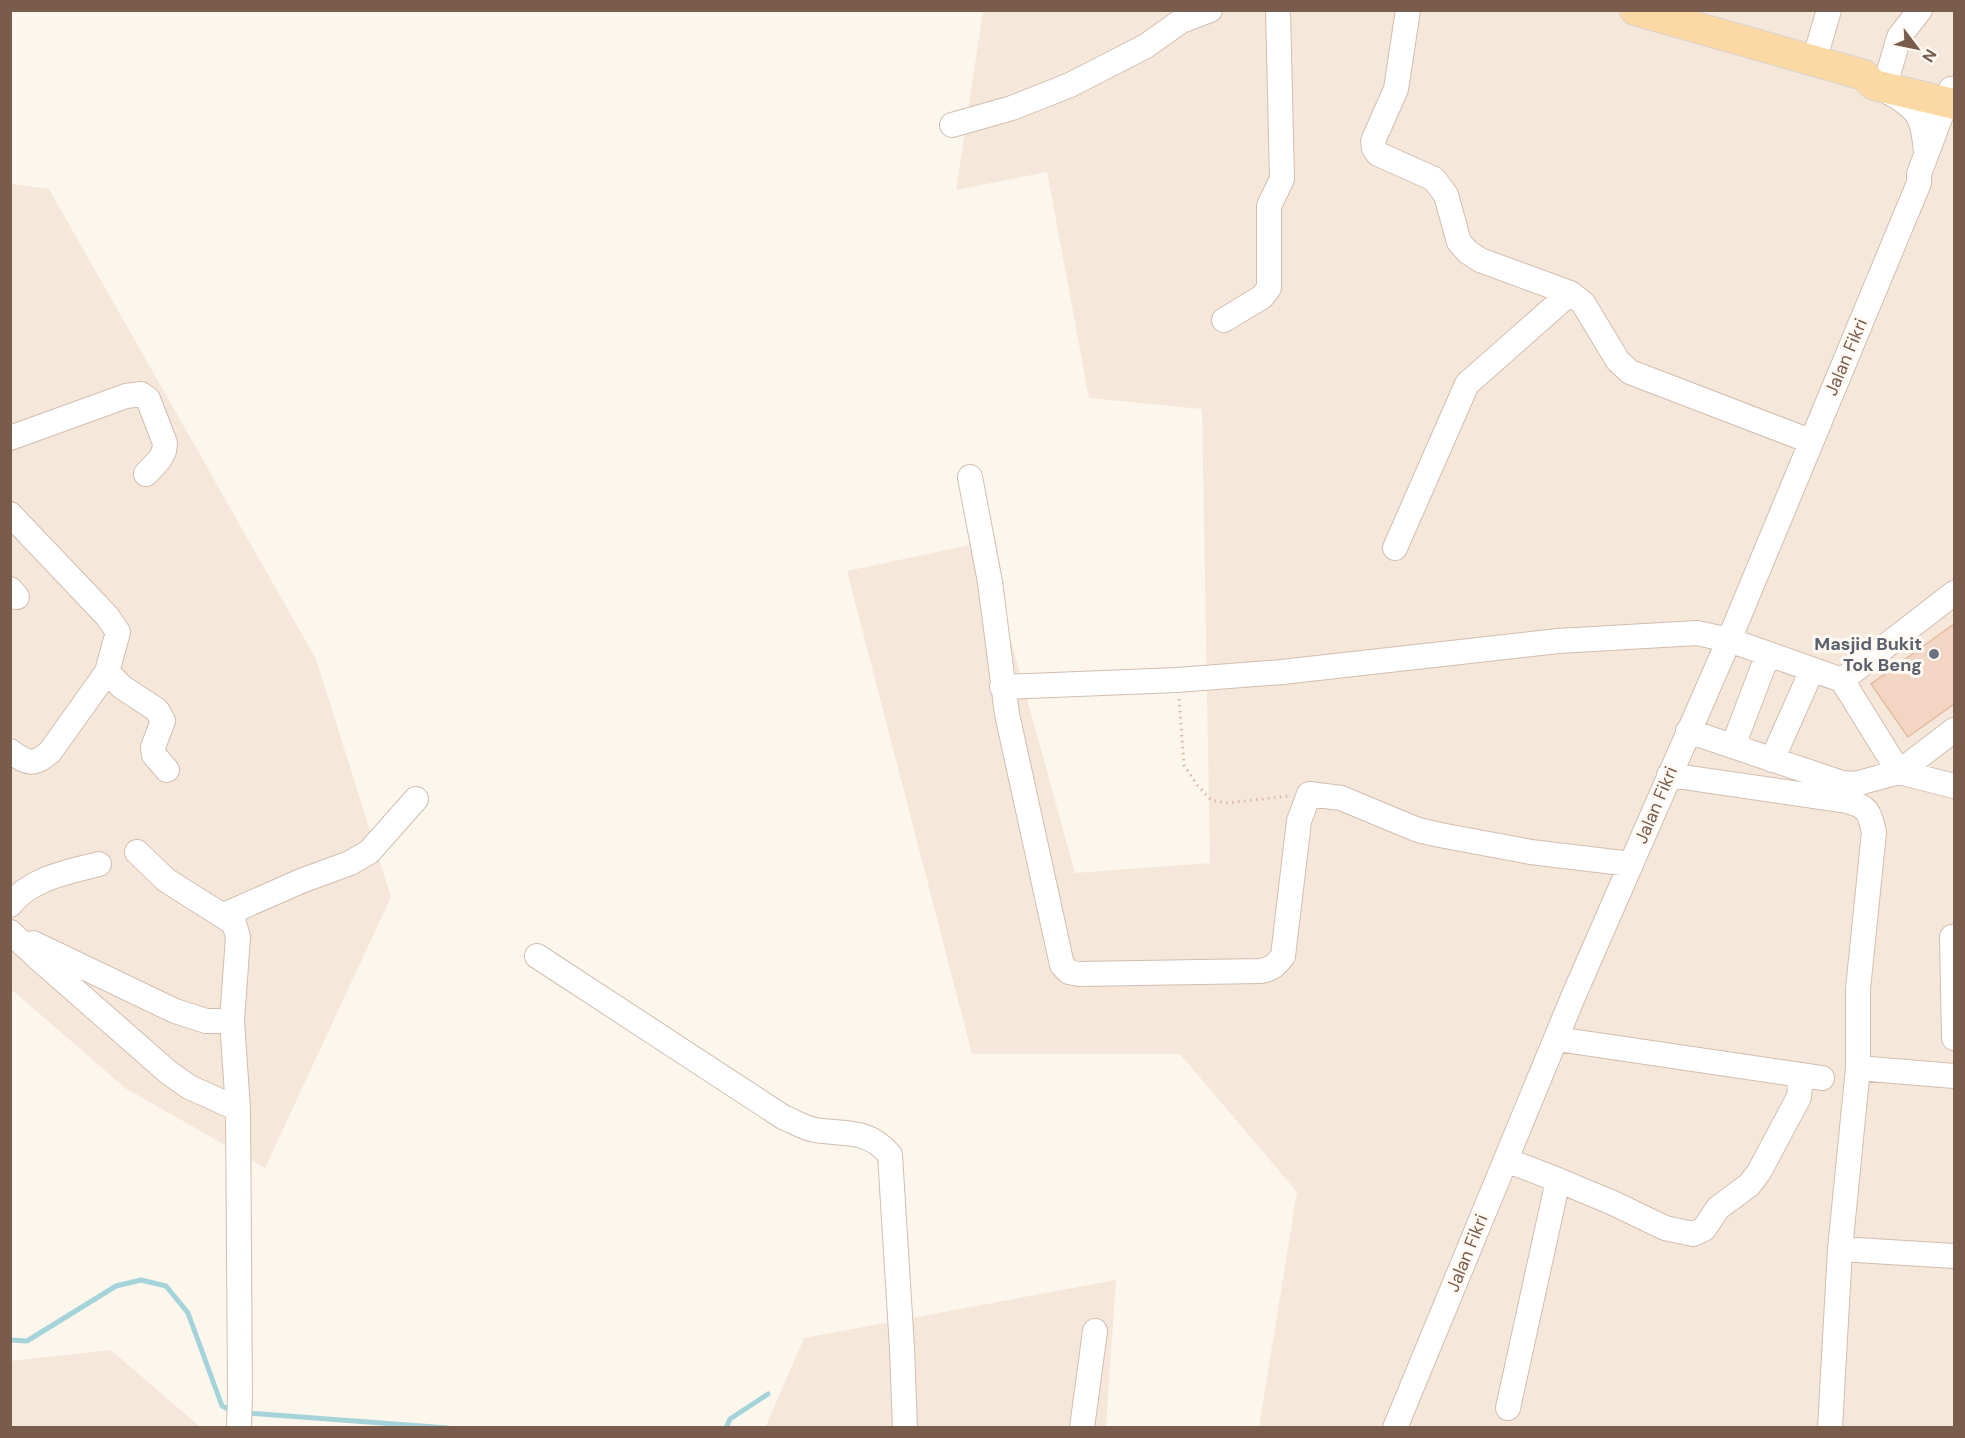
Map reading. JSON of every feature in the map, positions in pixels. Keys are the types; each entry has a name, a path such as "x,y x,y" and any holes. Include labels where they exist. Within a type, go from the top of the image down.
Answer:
{"main road":[{"path":"1642,12 1952,99"}],"street":[{"path":"952,125 1012,108 1070,85 1146,46 1181,21 1210,10"},
{"path":"1224,320 1262,297 1269,288 1269,206 1282,179 1278,10"},
{"path":"1408,10 1396,89 1373,141 1374,148 1378,154 1434,179 1446,195 1459,242 1468,252 1480,260 1570,292 1583,303 1618,361 1630,372 1810,441"},
{"path":"1814,61 1829,10"},
{"path":"1920,10 1899,37 1875,78 1912,107 1923,124 1926,154"},
{"name":"Jalan Fikri","path":"1395,1428 1631,864 1729,640 1919,183 1919,174 1926,154 1952,99"},
{"name":"Jalan Fikri","path":"1919,183 1926,177 1952,99"},
{"path":"1395,548 1467,384 1570,292"},
{"path":"10,438 126,396 141,394 148,399 165,443 160,459 146,474"},
{"path":"970,477 990,582 1002,687 1062,965 1069,972 1079,974 1271,969 1283,956 1299,821 1309,794 1341,798 1418,830 1440,836 1531,852 1631,864"},
{"path":"10,514 107,616 118,632 107,672 50,752 39,761 24,761 10,751"},
{"path":"1842,680 1954,593"},
{"path":"1002,687 1177,680 1358,665 1558,641 1697,633 1729,640 1842,680 1899,772 1954,786"},
{"path":"1733,746 1768,654"},
{"path":"1772,760 1812,670"},
{"path":"107,672 122,687 157,711 163,721 153,747 154,755 168,771"},
{"path":"1688,731 1842,783 1855,784 1899,772 1954,730"},
{"path":"1669,775 1847,801 1861,805 1870,814 1874,832 1858,989 1858,1068 1840,1249 1830,1428"},
{"path":"224,915 301,881 351,863 369,852 416,799"},
{"path":"137,852 165,880 234,923 238,937 232,1021 238,1109 239,1426"},
{"path":"10,905 18,896 45,879 99,864"},
{"path":"14,934 175,1011 206,1021 232,1021"},
{"path":"14,934 38,958 168,1072 189,1087 238,1109"},
{"path":"1952,938 1954,1038"},
{"path":"537,956 783,1117 813,1130 856,1134 881,1144 890,1155 905,1428"},
{"path":"1506,1160 1613,1203 1665,1228 1693,1234 1704,1229 1718,1209 1749,1185 1759,1172 1811,1076 1557,1039"},
{"path":"1858,1068 1954,1076"},
{"path":"1508,1408 1558,1180"},
{"path":"1840,1249 1954,1256"},
{"path":"1082,1428 1095,1332"}],"path":[{"path":"1177,680 1184,765 1197,785 1211,800 1227,802 1309,794"}],"shaded area":[{"path":"983,11 1954,11 1954,1427 1259,1427 1297,1192 1180,1054 972,1054 847,571 984,542 1075,873 1210,863 1202,409 1089,398 1047,172 956,190"},
{"path":"11,184 49,189 316,659 391,897 265,1168 125,1088 11,989"},
{"path":"1116,1280 1106,1427 765,1428 804,1338"},
{"path":"111,1350 199,1427 11,1427 11,1361"}],"building":[{"name":"Masjid Bukit Tok Beng","path":"1954,624 1954,704 1908,737 1871,684"}],"waterway":[{"path":"10,1340 27,1341 116,1286 141,1280 166,1286 188,1313 222,1406 234,1412"},
{"path":"726,1428 730,1419 768,1394"},
{"path":"246,1413 448,1428"}],"place":[{"name":"Masjid Bukit Tok Beng","path":"1934,654"}]}
